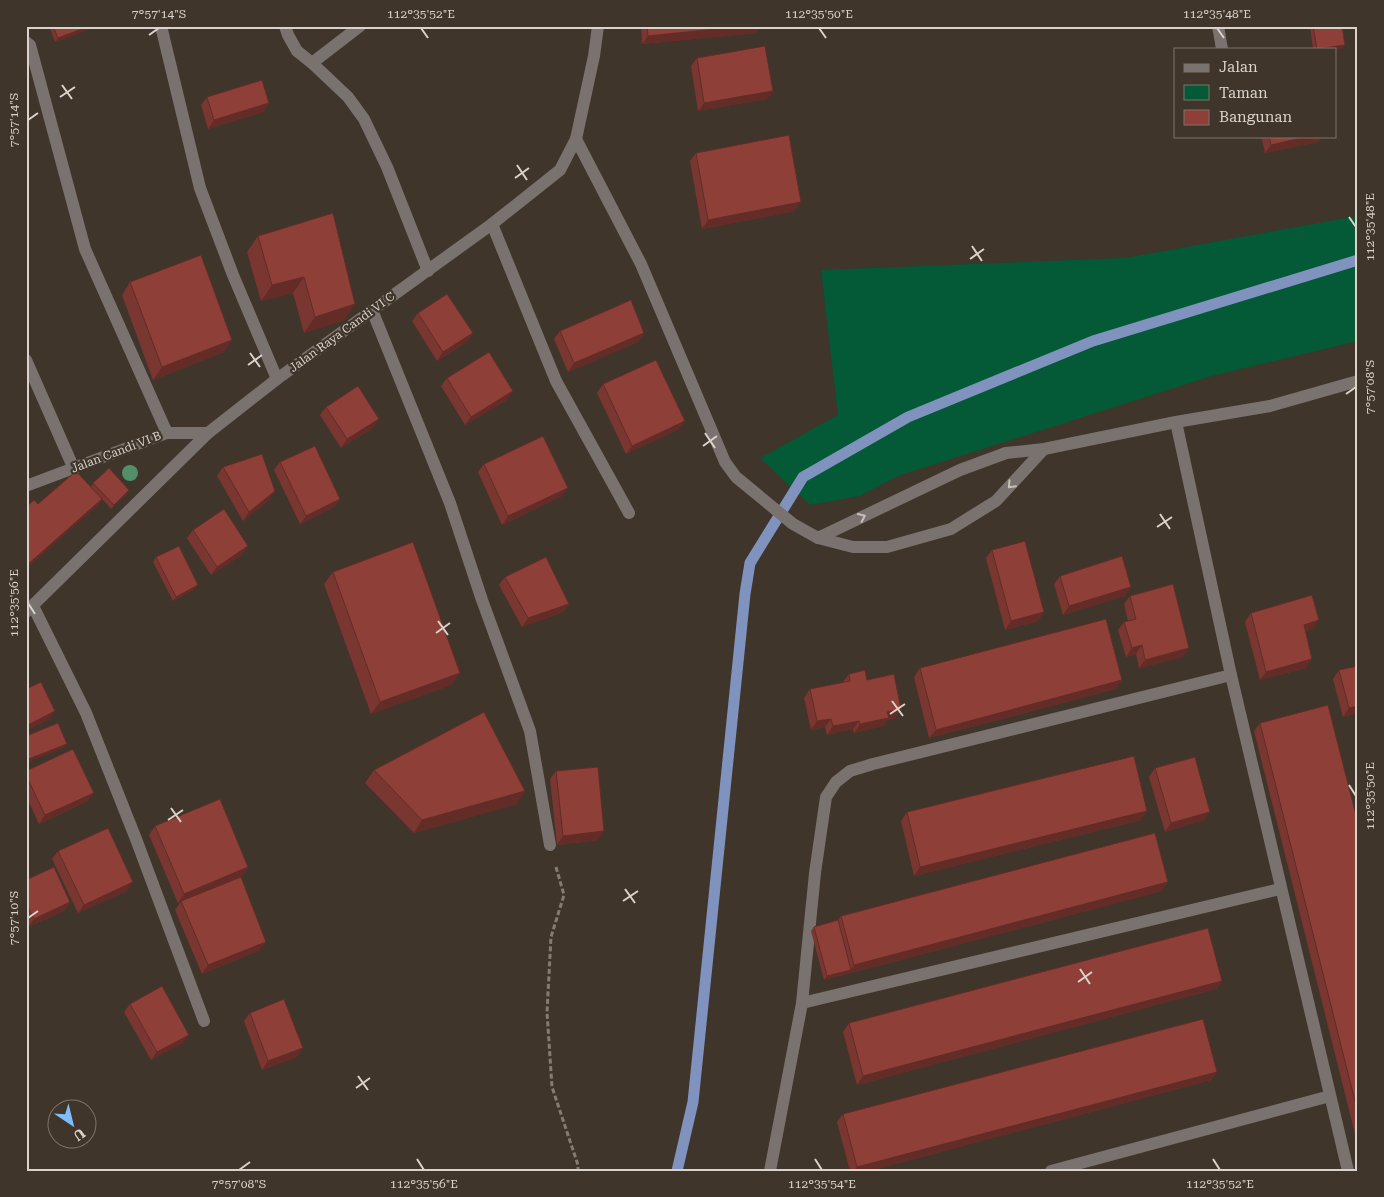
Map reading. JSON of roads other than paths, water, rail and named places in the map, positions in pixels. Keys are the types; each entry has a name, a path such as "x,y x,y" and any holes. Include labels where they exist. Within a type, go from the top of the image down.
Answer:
{"street":[{"path":"161,26 200,188 233,275 276,379"},
{"path":"285,26 297,51 348,98 364,118 387,167 428,270"},
{"path":"312,63 360,26"},
{"name":"Jalan Raya Candi VI C","path":"30,609 208,433 276,379 492,224 560,170 576,139 594,56 598,26"},
{"path":"1218,26 1222,48"},
{"path":"26,42 30,45 85,249 167,433"},
{"path":"576,139 640,264 724,462 736,477 793,524 818,538 853,547 887,547 951,529 996,501 1044,449"},
{"path":"492,224 556,381 629,513"},
{"path":"372,310 450,503 482,600 530,731 550,845"},
{"path":"26,360 74,469"},
{"path":"818,538 960,470 1006,453 1044,449 1176,422 1270,406 1358,381"},
{"path":"1176,422 1230,675 1348,1171"},
{"name":"Jalan Candi VI B","path":"26,486 167,433 208,433"},
{"path":"30,609 86,713 136,839 204,1021"},
{"path":"770,1171 802,1004 815,873 826,796 836,782 850,771 882,762 1230,675"},
{"path":"802,1004 1280,889"},
{"path":"1051,1171 1330,1096"}],"waterway":[{"path":"677,1171 693,1102 745,594 750,563 803,477 908,417 1093,341 1358,260"}]}
